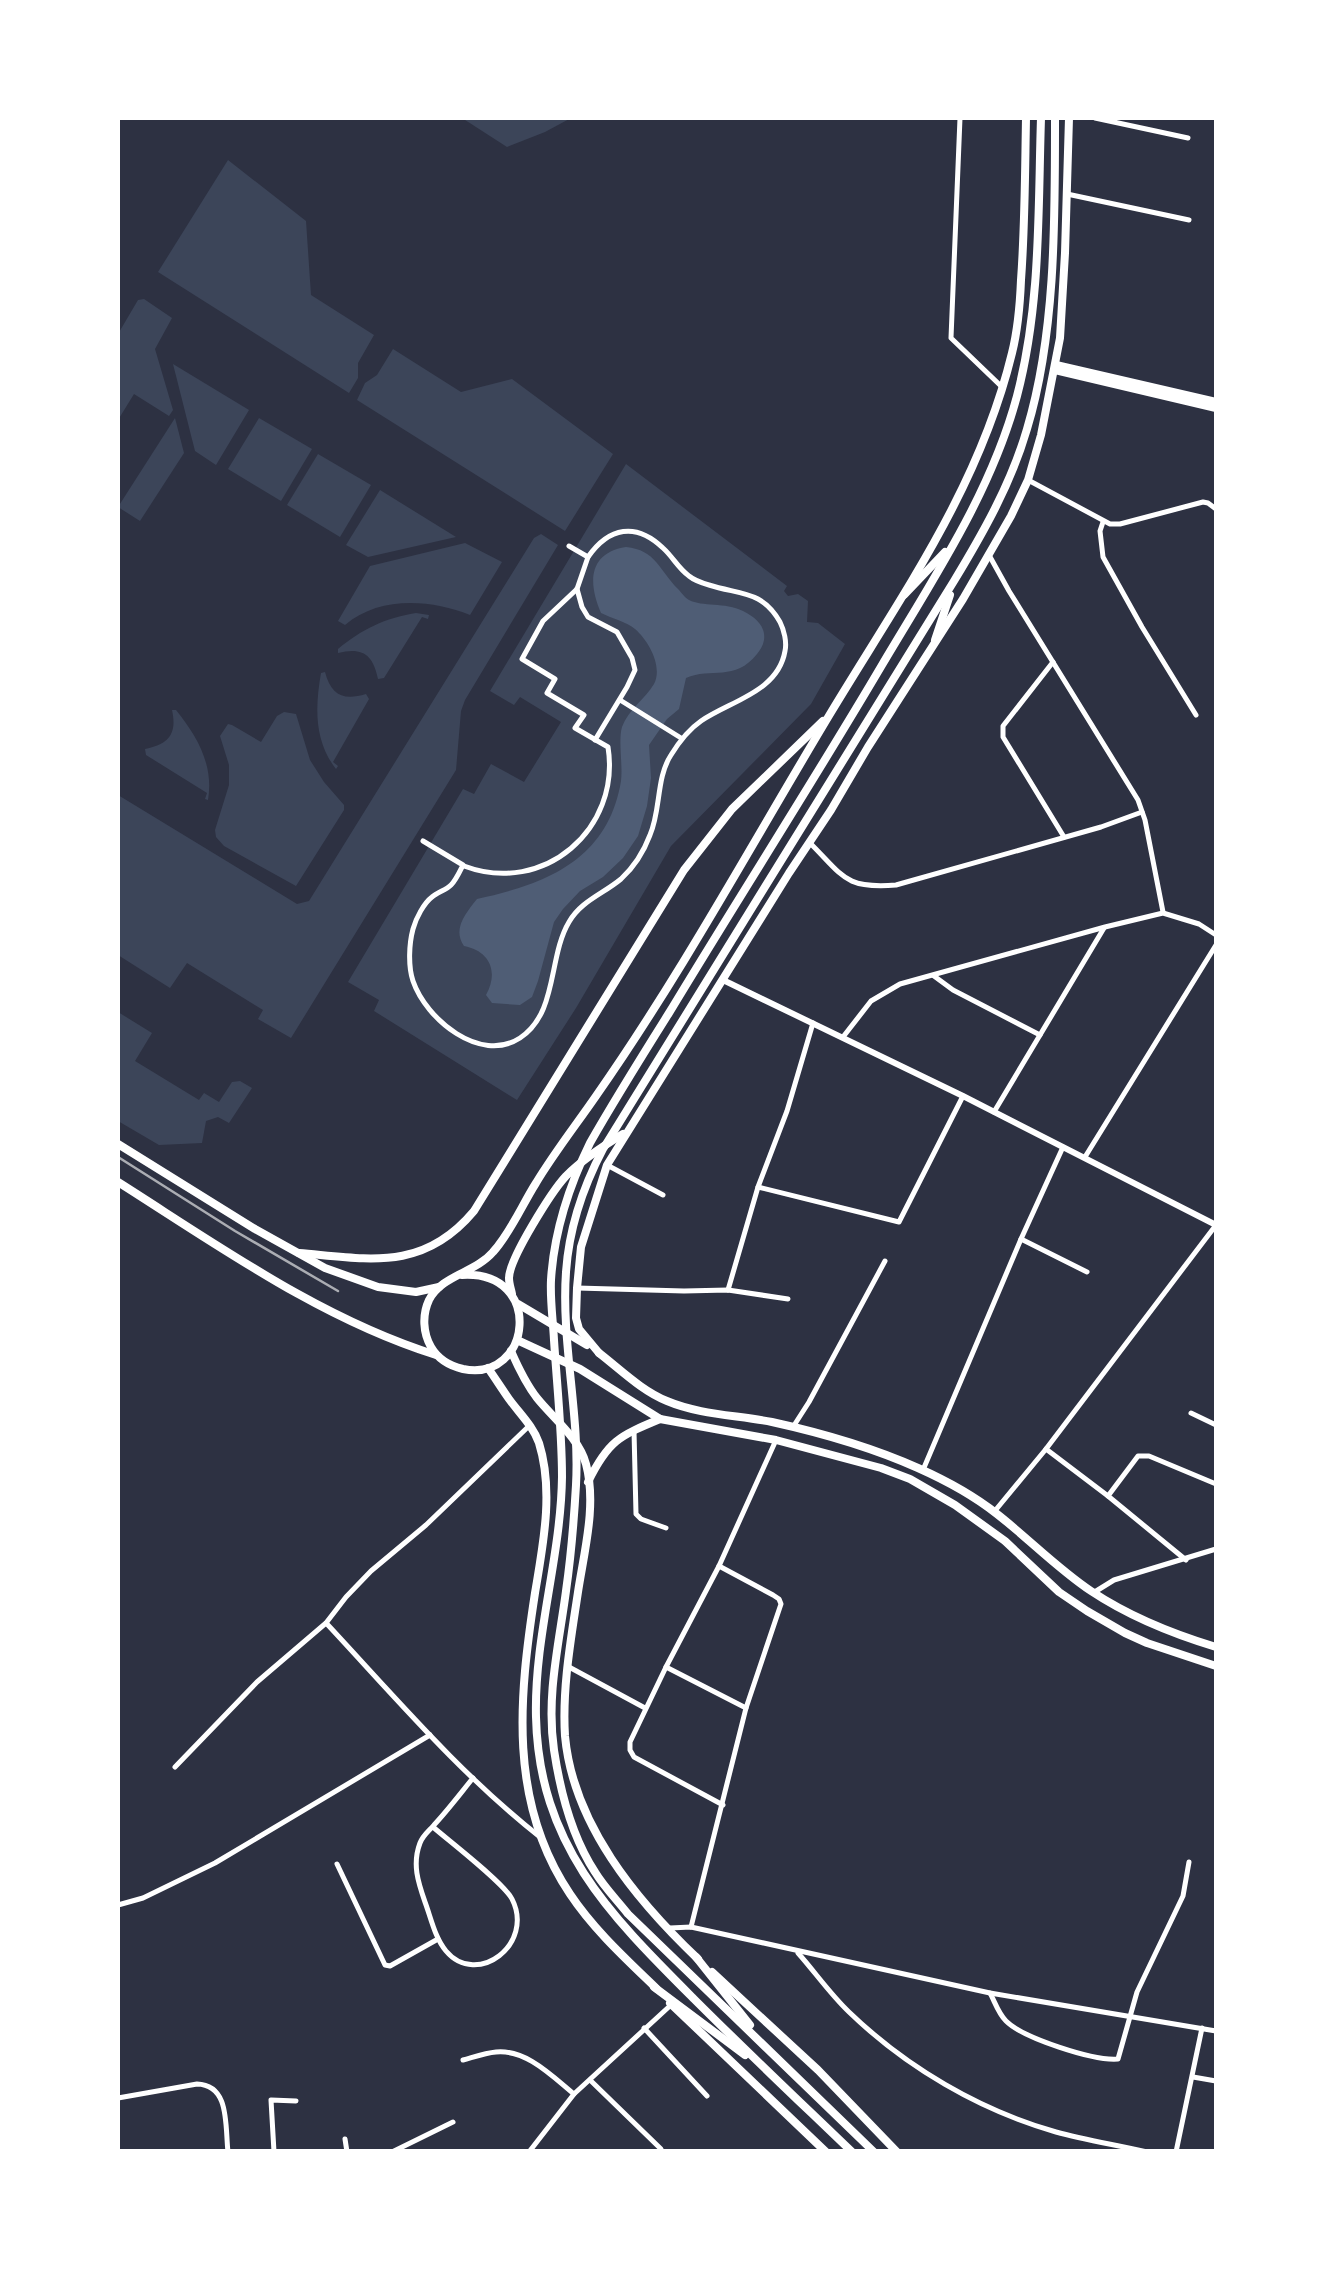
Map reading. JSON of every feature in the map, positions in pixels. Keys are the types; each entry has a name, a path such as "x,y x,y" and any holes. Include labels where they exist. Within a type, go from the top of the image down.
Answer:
{"main road":[{"path":"118,1144 299,1253 373,1286 416,1292 438,1287 482,1263 621,1060 709,920 904,595 980,454 1017,334 1026,118"},
{"path":"852,2152 632,1937 595,1892 556,1820 539,1753 536,1719 538,1671 560,1520 561,1442 551,1293 554,1254 564,1206 579,1166 605,1117 918,606 984,487 999,452 1023,368 1034,301 1041,118"},
{"path":"874,2152 628,1914 594,1870 571,1822 554,1751 551,1718 576,1481 566,1272 574,1220 592,1170 623,1114 954,581 1002,495 1026,431 1045,342 1055,118"},
{"path":"600,1354 579,1329 577,1288 581,1246 607,1165 989,555 1028,480 1056,367 1066,253 1069,118"},
{"path":"1056,367 1216,405"},
{"path":"904,595 952,545"},
{"path":"935,640 954,581"},
{"path":"299,1253 379,1260 400,1257 446,1239 461,1226 474,1211 684,870 732,809 828,716"},
{"path":"438,1287 424,1313 428,1342 436,1354 460,1369 488,1368 501,1361 511,1351 520,1328 508,1276 516,1256 549,1198 567,1176 594,1152 628,1131"},
{"path":"118,1182 339,1317 436,1354"},
{"path":"462,1275 490,1277 512,1294"},
{"path":"517,1304 670,1402 846,1441 924,1470 994,1512 1093,1593 1167,1632 1216,1647"},
{"path":"517,1340 580,1370 660,1419 776,1440 841,1456 910,1480 1005,1541 1059,1592 1126,1633 1216,1666"},
{"path":"511,1351 534,1395 567,1432 586,1466 587,1530 567,1666 566,1737 568,1756 596,1835 630,1887 666,1928 818,2070 897,2152"},
{"path":"488,1368 530,1425 544,1468 544,1536 526,1652 521,1732 528,1791 540,1837 571,1896 610,1945 822,2150"},
{"path":"588,1482 607,1448 660,1419"},
{"path":"841,1456 846,1441"},
{"path":"696,1957 765,2045"},
{"path":"654,1987 757,2062"}],"street":[{"path":"960,118 951,338 1003,388"},
{"path":"1094,118 1188,138"},
{"path":"1067,194 1188,220"},
{"path":"1028,480 1103,522 1120,524 1202,502 1216,508"},
{"path":"1103,522 1102,557 1196,714"},
{"path":"423,841 481,872 519,871 554,860 589,832 609,785 608,747 576,728 584,715 548,693 556,679 522,659 543,620 577,589 588,558 608,536 627,531 644,533 691,578 758,598 772,608 784,629 785,652 774,675 760,689 701,721 682,738 667,760 651,834 637,861 620,879 580,907 566,925 539,1020 520,1038 499,1046 460,1036 433,1016 413,980 410,948 414,926 428,899 451,884 463,865"},
{"path":"569,546 588,558"},
{"path":"989,555 1138,800 1163,913"},
{"path":"577,589 588,617 616,632 635,670 595,740"},
{"path":"1052,662 1002,731 1064,837"},
{"path":"620,700 682,738"},
{"path":"810,842 845,878 858,885 896,885 1102,827 1142,812"},
{"path":"843,1036 871,1001 900,984 1105,927 1163,913 1199,924 1216,935"},
{"path":"994,1112 1105,927"},
{"path":"1085,1158 1216,945"},
{"path":"934,976 952,990 1040,1035"},
{"path":"723,980 843,1036 1216,1225 994,1512"},
{"path":"728,1290 813,1022"},
{"path":"758,1187 899,1222 963,1096"},
{"path":"924,1470 1063,1147"},
{"path":"607,1165 663,1195"},
{"path":"1022,1239 1088,1272"},
{"path":"792,1427 886,1260"},
{"path":"577,1288 728,1290 788,1300"},
{"path":"1191,1413 1216,1424"},
{"path":"174,1767 257,1682 326,1623 346,1597 530,1425"},
{"path":"634,1430 636,1514 641,1520 666,1528"},
{"path":"723,1805 634,1756 630,1742 719,1566 776,1440"},
{"path":"1046,1449 1186,1560"},
{"path":"1108,1496 1138,1456 1149,1456 1216,1484"},
{"path":"1093,1593 1114,1580 1216,1549"},
{"path":"690,1927 746,1708 782,1604 773,1595 719,1566"},
{"path":"326,1623 473,1778 540,1837"},
{"path":"567,1666 645,1708"},
{"path":"666,1667 746,1708"},
{"path":"118,1905 143,1898 216,1863 430,1734"},
{"path":"433,1827 510,1895 517,1920 514,1939 492,1961 478,1964 447,1953 438,1938 415,1869 422,1838 473,1778"},
{"path":"990,1992 1009,2024 1029,2035 1093,2058 1118,2059 1137,1992 1183,1896 1189,1862"},
{"path":"336,1864 386,1965 438,1938"},
{"path":"666,1928 690,1927 990,1992 1216,2030"},
{"path":"796,1950 866,2028 961,2094 1056,2132 1147,2152"},
{"path":"528,2152 574,2094 672,2004"},
{"path":"644,2028 707,2096"},
{"path":"1176,2152 1202,2028"},
{"path":"463,2060 510,2052 523,2056 574,2094"},
{"path":"1193,2077 1216,2082"},
{"path":"590,2080 661,2149"},
{"path":"118,2098 208,2084 218,2090 228,2152"},
{"path":"274,2152 272,2100 296,2101"},
{"path":"392,2152 453,2122"},
{"path":"345,2138 347,2152"}],"shaded area":[{"path":"462,118 571,118 507,147"},
{"path":"228,160 306,221 311,295 374,335 358,363 358,378 349,393 158,272"},
{"path":"144,299 172,318 155,349 173,410 169,416 134,394 118,420 118,334 138,300"},
{"path":"393,349 461,392 512,379 613,454 565,531 357,400 365,383 377,375"},
{"path":"173,364 249,410 216,465 195,451"},
{"path":"175,418 184,453 140,521 118,507"},
{"path":"259,418 312,449 281,501 228,469"},
{"path":"318,454 371,485 340,537 287,505"},
{"path":"626,464 787,586 784,591 788,596 798,594 808,601 807,622 818,623 845,644 811,704 671,846 517,1100 374,1011 379,1000 348,982 463,789 474,794 491,764 524,782 561,722 520,697 514,705 490,691"},
{"path":"380,490 456,537 368,557 346,545"},
{"path":"541,534 558,545 465,700 456,770 291,1038 258,1019 263,1010 187,963 170,988 118,955 118,795 297,904 309,901 534,538"},
{"path":"465,543 502,562 470,615 422,603 405,603 373,609 345,625 338,621 370,566"},
{"path":"626,547 651,557 689,600 736,608 752,616 761,626 764,642 749,663 740,668 686,678 679,709 649,745 651,778 638,836 623,858 580,891 554,922 532,997 520,1005 492,1003 486,995 492,978 490,964 480,953 464,946 459,933 462,921 477,899 549,876 588,849 603,831 621,781 622,727 654,684 656,662 645,640 632,627 601,613 594,591 598,563 613,550"},
{"path":"416,613 429,615 428,619 422,617 384,678 378,679 365,654 338,653 338,649 365,630"},
{"path":"325,672 339,694 366,694 369,699 333,762 338,766 336,769 324,747 318,723 319,686 321,673"},
{"path":"172,710 184,720 202,752 208,775 208,800 207,793 146,755 145,749 170,736"},
{"path":"284,712 296,714 310,760 344,805 296,886 224,846 215,830 229,785 229,765 220,736 228,724 261,742 277,716"},
{"path":"118,1012 152,1033 135,1061 199,1100 204,1093 219,1102 232,1082 240,1081 252,1088 229,1123 218,1117 206,1121 202,1143 159,1145 118,1121"}],"tram line":[{"path":"118,1157 338,1291"}]}
